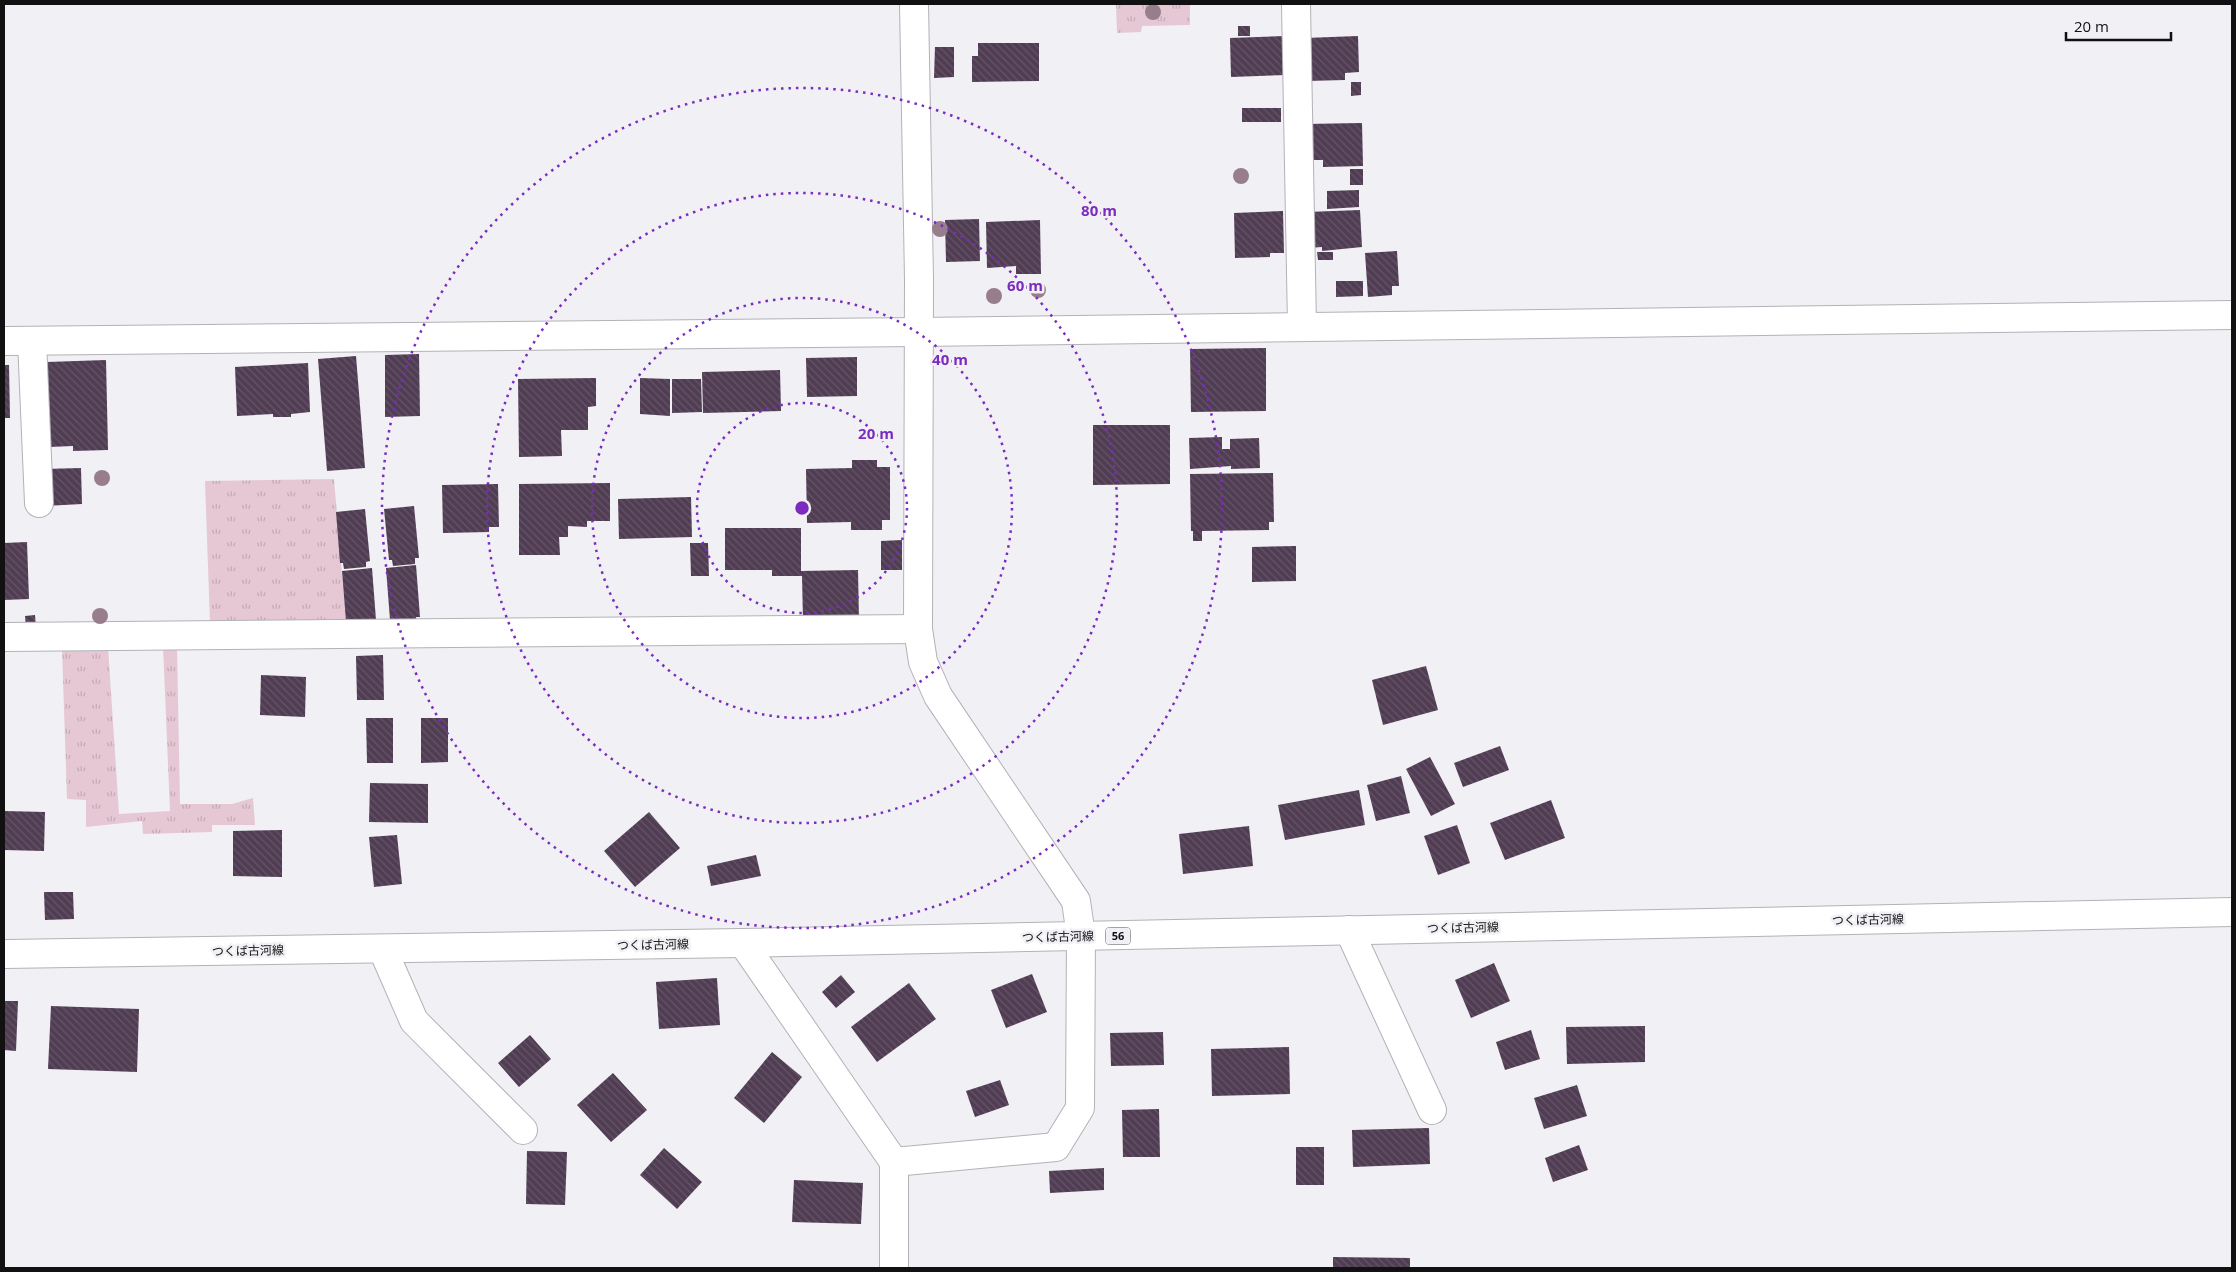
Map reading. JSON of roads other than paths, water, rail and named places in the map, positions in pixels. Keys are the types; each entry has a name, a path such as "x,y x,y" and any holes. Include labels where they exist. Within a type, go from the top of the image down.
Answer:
{"street":[{"path":"894,1162 1056,1147 1080,1108 1081,936 1076,901 938,696 923,662 918,629 918,332 914,4"},
{"path":"1296,4 1302,326"},
{"path":"4,341 918,332 2232,315"},
{"path":"32,341 40,503"},
{"path":"4,637 918,629"},
{"name":"つくば古河線","path":"4,954 383,950 2232,912"},
{"path":"1349,930 1432,1110"},
{"path":"744,943 894,1162 894,1268"},
{"path":"383,950 414,1021 523,1130"}]}
